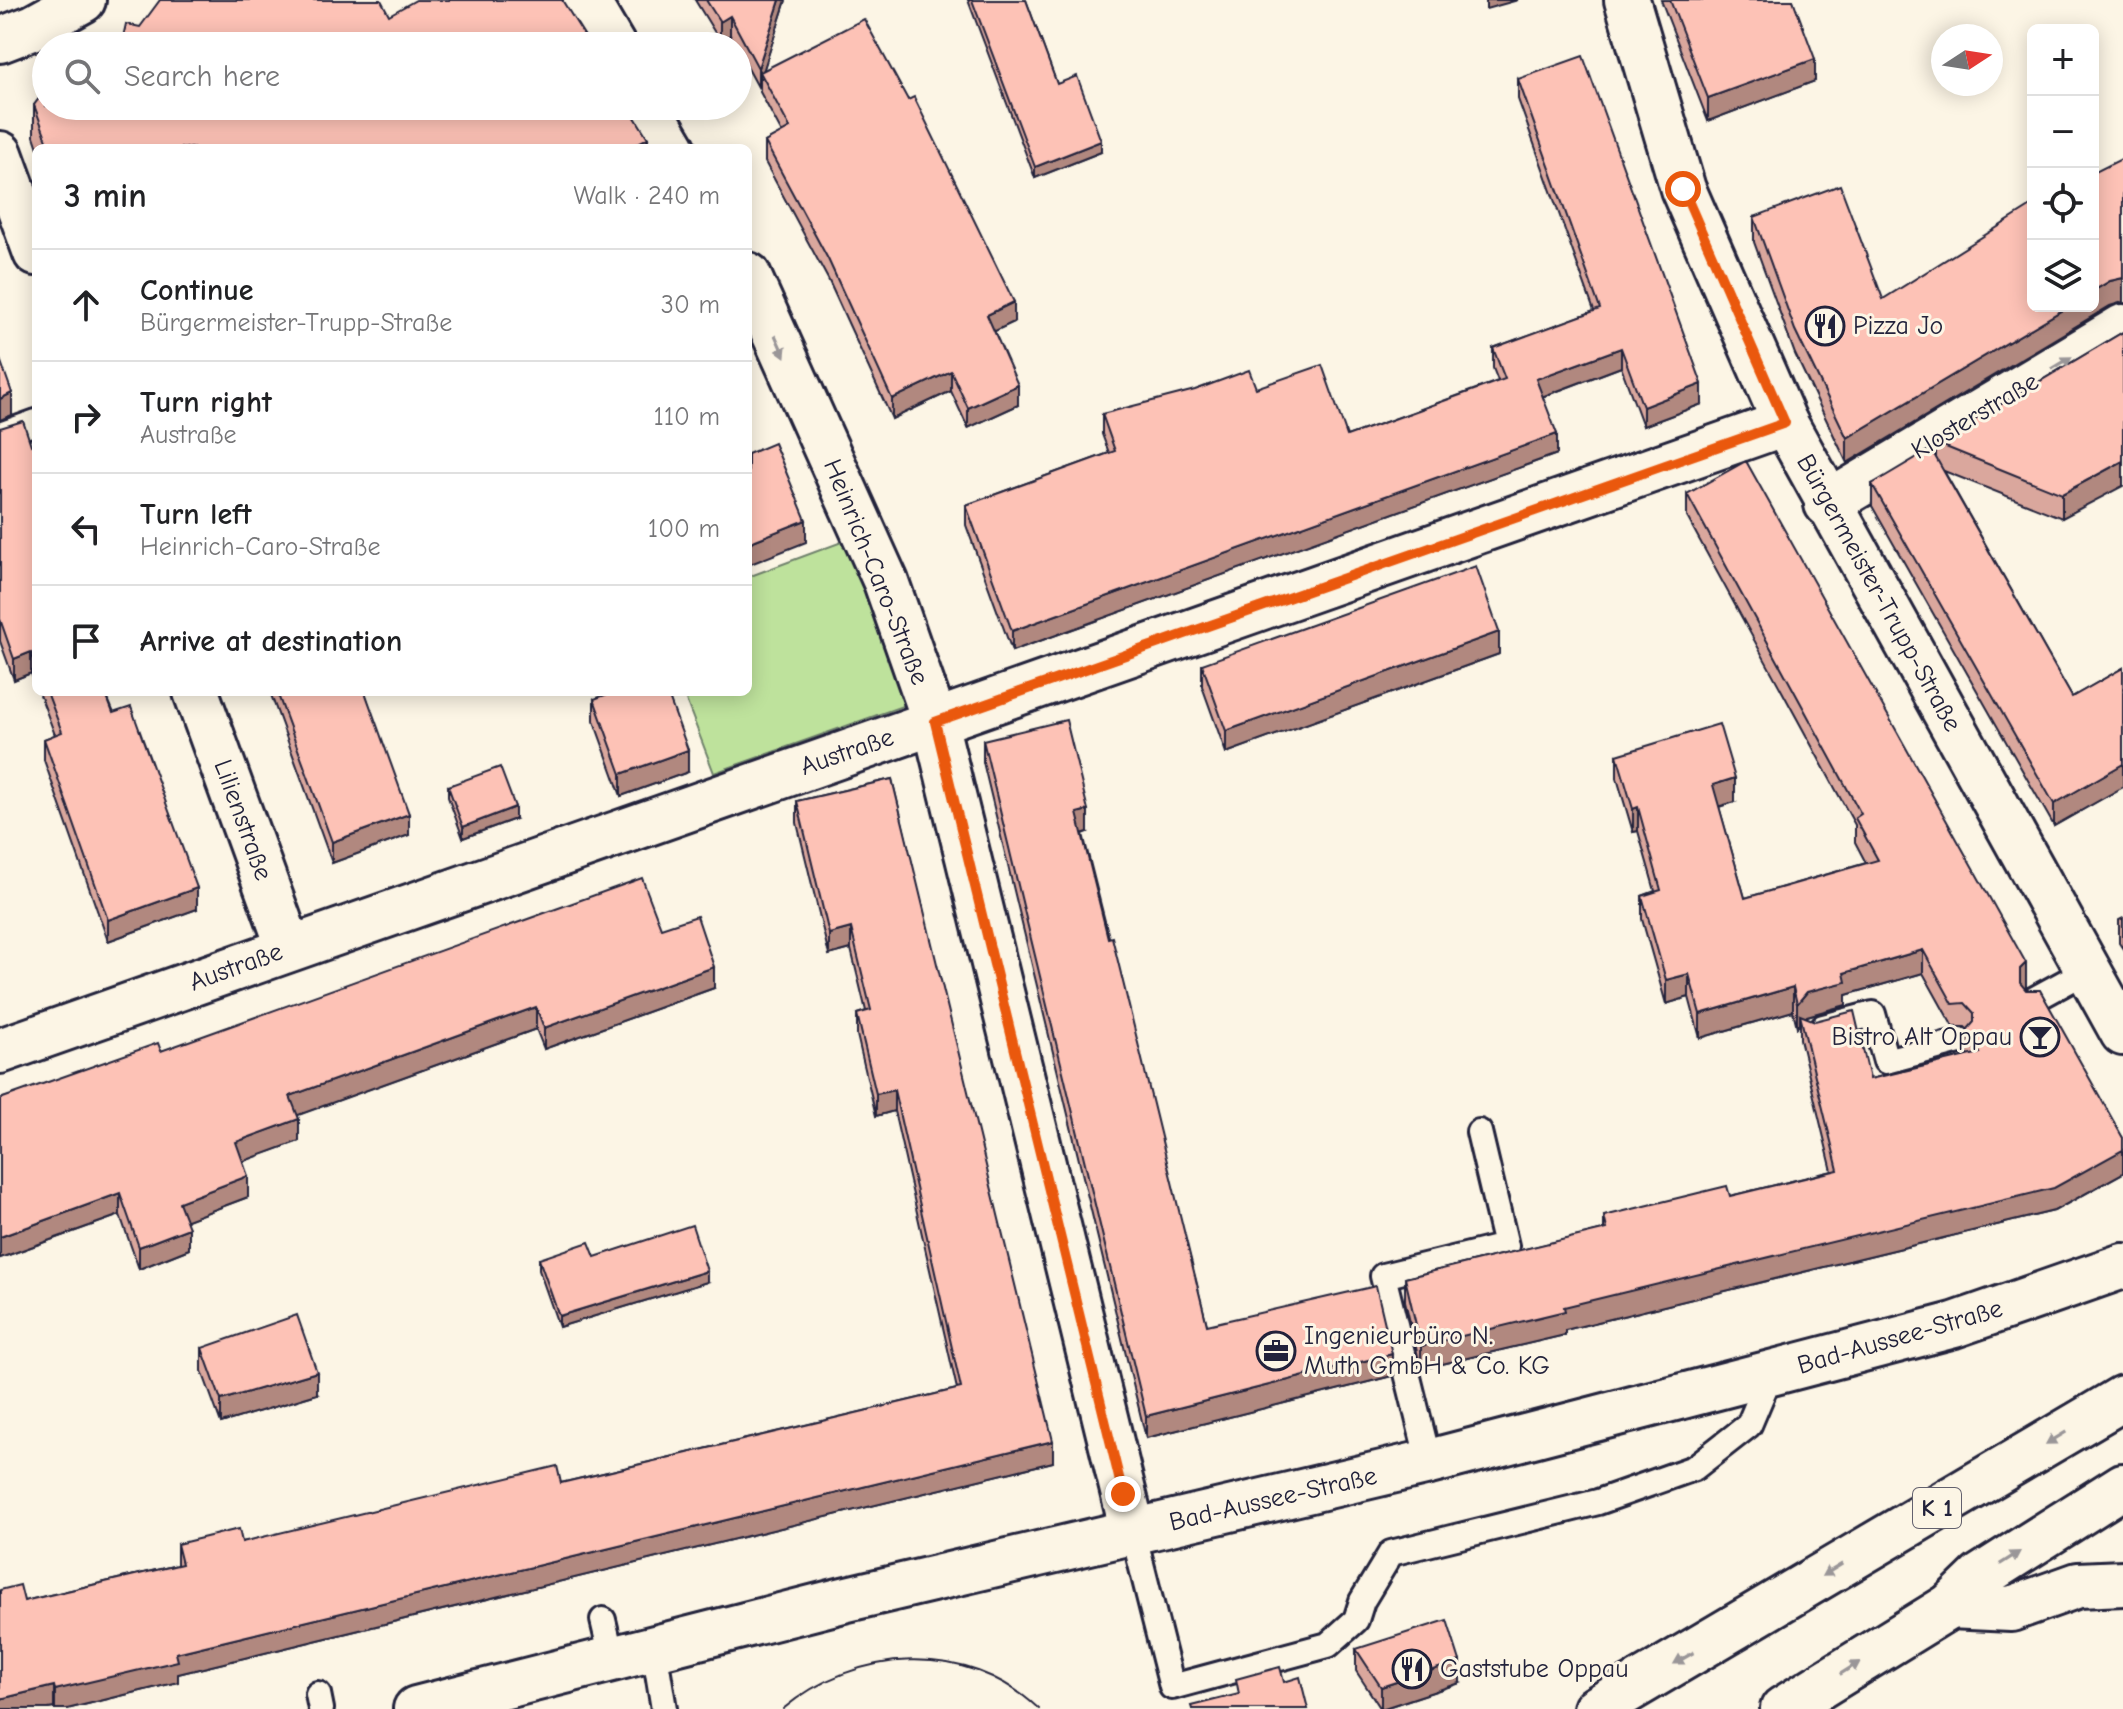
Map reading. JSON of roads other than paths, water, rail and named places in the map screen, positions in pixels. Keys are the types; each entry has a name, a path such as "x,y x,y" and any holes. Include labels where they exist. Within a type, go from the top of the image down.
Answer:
{"main road":[{"path":"0,40 34,27 83,0"},
{"path":"586,0 605,32"},
{"name":"Bürgermeister-Trupp-Straße","path":"1627,0 1683,189 1785,423 1827,504 2123,1033"},
{"path":"656,120 671,144"},
{"path":"0,154 32,242"},
{"name":"Heinrich-Caro-Straße","path":"752,284 886,582 935,722 1133,1532"},
{"name":"Klosterstraße","path":"1827,504 2123,327"},
{"name":"Austraße","path":"0,1051 1785,423"},
{"name":"Lilienstraße","path":"197,696 289,948"},
{"name":"Bad-Aussee-Straße","path":"416,1709 608,1639 654,1648 1429,1462 1954,1325 2123,1266"},
{"name":"K 1","path":"1596,1709 2123,1398"},
{"path":"1783,1709 1950,1606 1981,1576 2123,1486"},
{"path":"1950,1606 2011,1609 2078,1585 2123,1583"}],"lane":[{"path":"0,435 32,423"},
{"path":"2033,1000 2088,970"},
{"path":"1812,1030 1873,1014 1886,1061 1960,1041"},
{"path":"1429,1462 1383,1276 1506,1246 1479,1132"},
{"path":"1133,1532 1172,1687 1328,1645 1356,1620 1362,1601 1391,1553 1598,1502 1694,1468 1749,1425 1771,1373"},
{"path":"654,1648 664,1709"}],"tram line":[{"path":"783,1709 812,1689 844,1674 877,1664 911,1660 945,1663 978,1671 1010,1687 1039,1709"}],"place":[{"name":"Pizza Jo","path":"1825,326"},
{"name":"Bistro Alt Oppau","path":"2040,1037"},
{"name":"Ingenieurbüro N. Muth GmbH & Co. KG","path":"1276,1351"},
{"name":"Gaststube Oppau","path":"1412,1669"}]}
